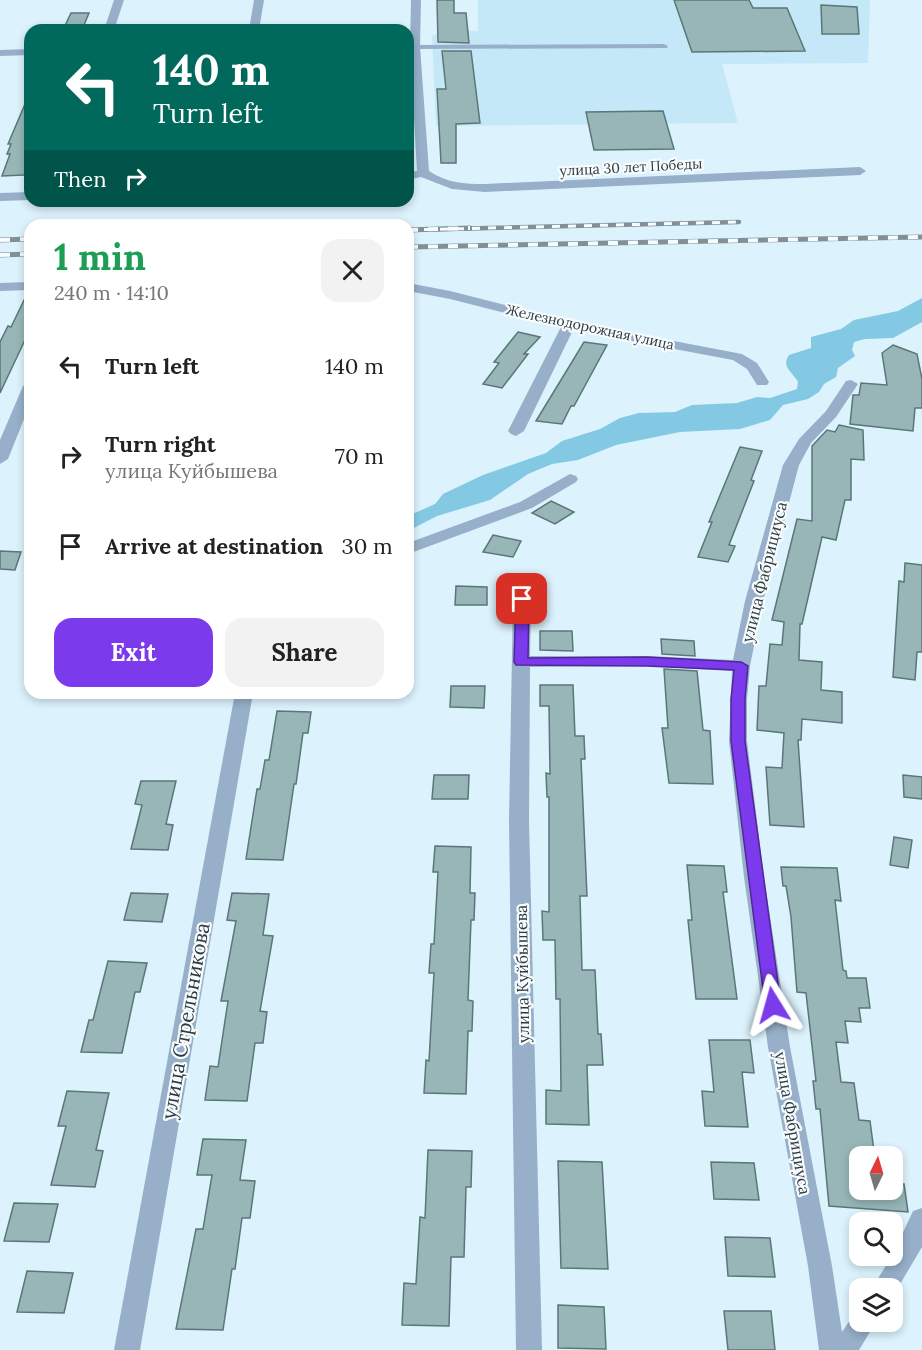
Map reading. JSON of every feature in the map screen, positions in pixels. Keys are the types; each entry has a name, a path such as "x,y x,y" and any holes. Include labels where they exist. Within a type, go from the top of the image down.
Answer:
{"street":[{"path":"112,24 118,0"},
{"path":"255,24 259,0"},
{"path":"414,24 416,0"},
{"path":"0,52 24,52"},
{"path":"414,70 423,173 414,175"},
{"name":"улица 30 лет Победы","path":"423,173 437,183 485,188 860,171"},
{"path":"0,197 24,196"},
{"path":"0,287 24,286"},
{"name":"Железнодорожная улица","path":"414,288 568,325 737,357 752,366 762,382"},
{"path":"516,431 568,325"},
{"name":"улица Фабрициуса","path":"832,1350 820,1266 779,1047 756,888 738,741 738,699 741,666 754,601 791,465 804,442 831,414 851,384"},
{"path":"0,459 24,401"},
{"path":"414,547 525,505 570,479"},
{"name":"улица Куйбышева","path":"522,599 519,832 530,1350"},
{"path":"521,662 647,662 741,666"},
{"name":"улица Стрельникова","path":"127,1350 243,699"},
{"path":"890,1278 915,1237 922,1218"},
{"path":"845,1350 857,1332"}],"lane":[{"path":"414,47 664,46"}],"shaded area":[{"path":"478,0 870,0 868,63 722,64 738,123 436,126 432,36 443,31 478,31"},
{"path":"922,298 922,322 893,338 865,339 854,342 852,350 855,356 838,368 836,377 824,384 819,392 808,399 783,405 770,420 740,429 680,432 616,445 578,460 552,464 528,474 490,500 437,516 414,528 414,513 435,504 443,494 483,475 546,453 562,441 600,429 620,418 639,413 675,412 692,405 737,403 757,397 770,398 797,389 798,382 788,369 787,359 789,355 811,348 811,337 841,329 854,320 898,311"}],"building":[{"path":"437,0 454,0 454,13 466,13 469,43 438,42"},
{"path":"674,0 749,0 753,8 787,8 805,51 692,52"},
{"path":"821,5 857,7 859,34 822,34"},
{"path":"71,13 89,13 84,24 66,24"},
{"path":"442,51 471,51 480,123 456,124 456,163 441,163 437,89 446,89"},
{"path":"24,106 24,175 2,176 10,154 7,154 11,144 8,144"},
{"path":"663,111 674,149 594,150 586,112"},
{"path":"24,300 24,342 0,393 0,342 8,326 11,327"},
{"path":"518,332 540,337 524,354 528,354 502,388 483,384 499,363 494,362"},
{"path":"584,342 607,345 574,406 571,406 562,424 536,421"},
{"path":"893,345 917,354 922,379 922,408 915,408 913,431 850,424 853,395 859,395 861,383 887,385 882,353"},
{"path":"839,425 863,430 864,460 851,459 851,500 845,500 836,540 822,537 802,624 800,624 799,660 822,662 821,690 842,692 842,723 802,719 801,740 798,740 804,827 770,825 766,767 782,768 784,733 757,730 759,686 766,686 770,644 782,645 784,622 772,620 797,519 812,521 812,446 827,430 835,432"},
{"path":"740,447 762,451 751,480 754,481 729,545 735,546 728,562 698,557 712,522 709,522"},
{"path":"551,501 574,512 555,524 532,513"},
{"path":"493,535 521,541 513,557 483,552"},
{"path":"0,551 21,552 15,570 0,569"},
{"path":"905,563 922,565 922,652 917,652 915,680 893,677 899,581 904,582"},
{"path":"456,586 487,587 487,605 455,605"},
{"path":"540,631 572,631 573,651 540,650"},
{"path":"661,639 694,641 695,656 662,654"},
{"path":"664,669 697,671 703,730 710,731 713,784 669,783 662,728 668,728"},
{"path":"540,685 573,685 575,736 584,736 585,759 581,759 587,896 580,896 582,970 595,970 598,1034 601,1034 603,1065 587,1065 589,1125 546,1124 546,1090 561,1091 560,999 556,999 555,940 543,940 542,911 549,912 549,797 547,797 546,773 550,774 549,706 540,706"},
{"path":"451,686 485,686 484,708 450,707"},
{"path":"277,711 311,712 308,733 303,733 283,860 246,859 257,789 260,789 265,760 269,760"},
{"path":"434,775 469,775 468,799 432,799"},
{"path":"903,775 922,777 922,799 904,797"},
{"path":"141,781 176,781 166,824 173,825 168,850 131,849 142,805 135,804"},
{"path":"894,837 912,840 908,868 890,865"},
{"path":"435,846 471,847 470,893 475,893 474,920 471,920 468,1000 473,1001 472,1031 468,1031 466,1094 424,1093 426,1060 429,1061 434,973 429,973 431,944 434,944 438,872 433,872"},
{"path":"687,865 724,866 727,892 723,892 737,999 696,999 688,920 692,920"},
{"path":"781,867 837,868 841,901 835,900 843,970 846,971 847,978 866,978 870,1008 859,1008 861,1022 845,1021 848,1043 836,1042 841,1082 854,1083 859,1120 870,1121 873,1146 849,1146 849,1200 903,1200 904,1184 908,1212 829,1206 820,1109 816,1109 813,1081 816,1081 806,993 797,992 791,917 786,886 783,886"},
{"path":"131,893 168,894 162,922 124,920"},
{"path":"232,893 269,894 263,935 273,936 260,1011 267,1012 263,1043 255,1043 247,1101 205,1100 210,1066 218,1067 228,1001 221,1001 236,921 227,920"},
{"path":"108,961 147,963 140,992 135,992 122,1053 81,1052 89,1020 93,1020"},
{"path":"709,1040 750,1040 754,1073 742,1072 748,1127 705,1126 702,1091 714,1092"},
{"path":"67,1091 109,1093 96,1150 103,1151 95,1187 51,1185 66,1126 58,1126"},
{"path":"203,1139 246,1140 240,1180 255,1181 250,1218 242,1218 223,1330 176,1329 196,1229 203,1229 212,1175 197,1175"},
{"path":"428,1150 472,1151 471,1187 466,1187 464,1257 451,1257 449,1326 402,1325 404,1283 416,1284 420,1217 425,1218"},
{"path":"558,1161 602,1162 608,1269 561,1268"},
{"path":"711,1162 754,1163 759,1200 714,1199"},
{"path":"14,1203 58,1204 49,1242 4,1241"},
{"path":"725,1237 770,1238 775,1277 728,1276"},
{"path":"27,1271 73,1273 64,1313 17,1312"},
{"path":"558,1305 604,1307 606,1349 558,1348"},
{"path":"724,1311 771,1311 775,1350 728,1350"}],"railway":[{"path":"414,230 739,222"},
{"path":"414,230 470,228"},
{"path":"414,247 922,237"},
{"path":"0,240 24,239"},
{"path":"0,255 24,254"}],"route":[{"path":"522,599 521,662 647,662 741,666 738,741 754,877 773,1005"}]}
